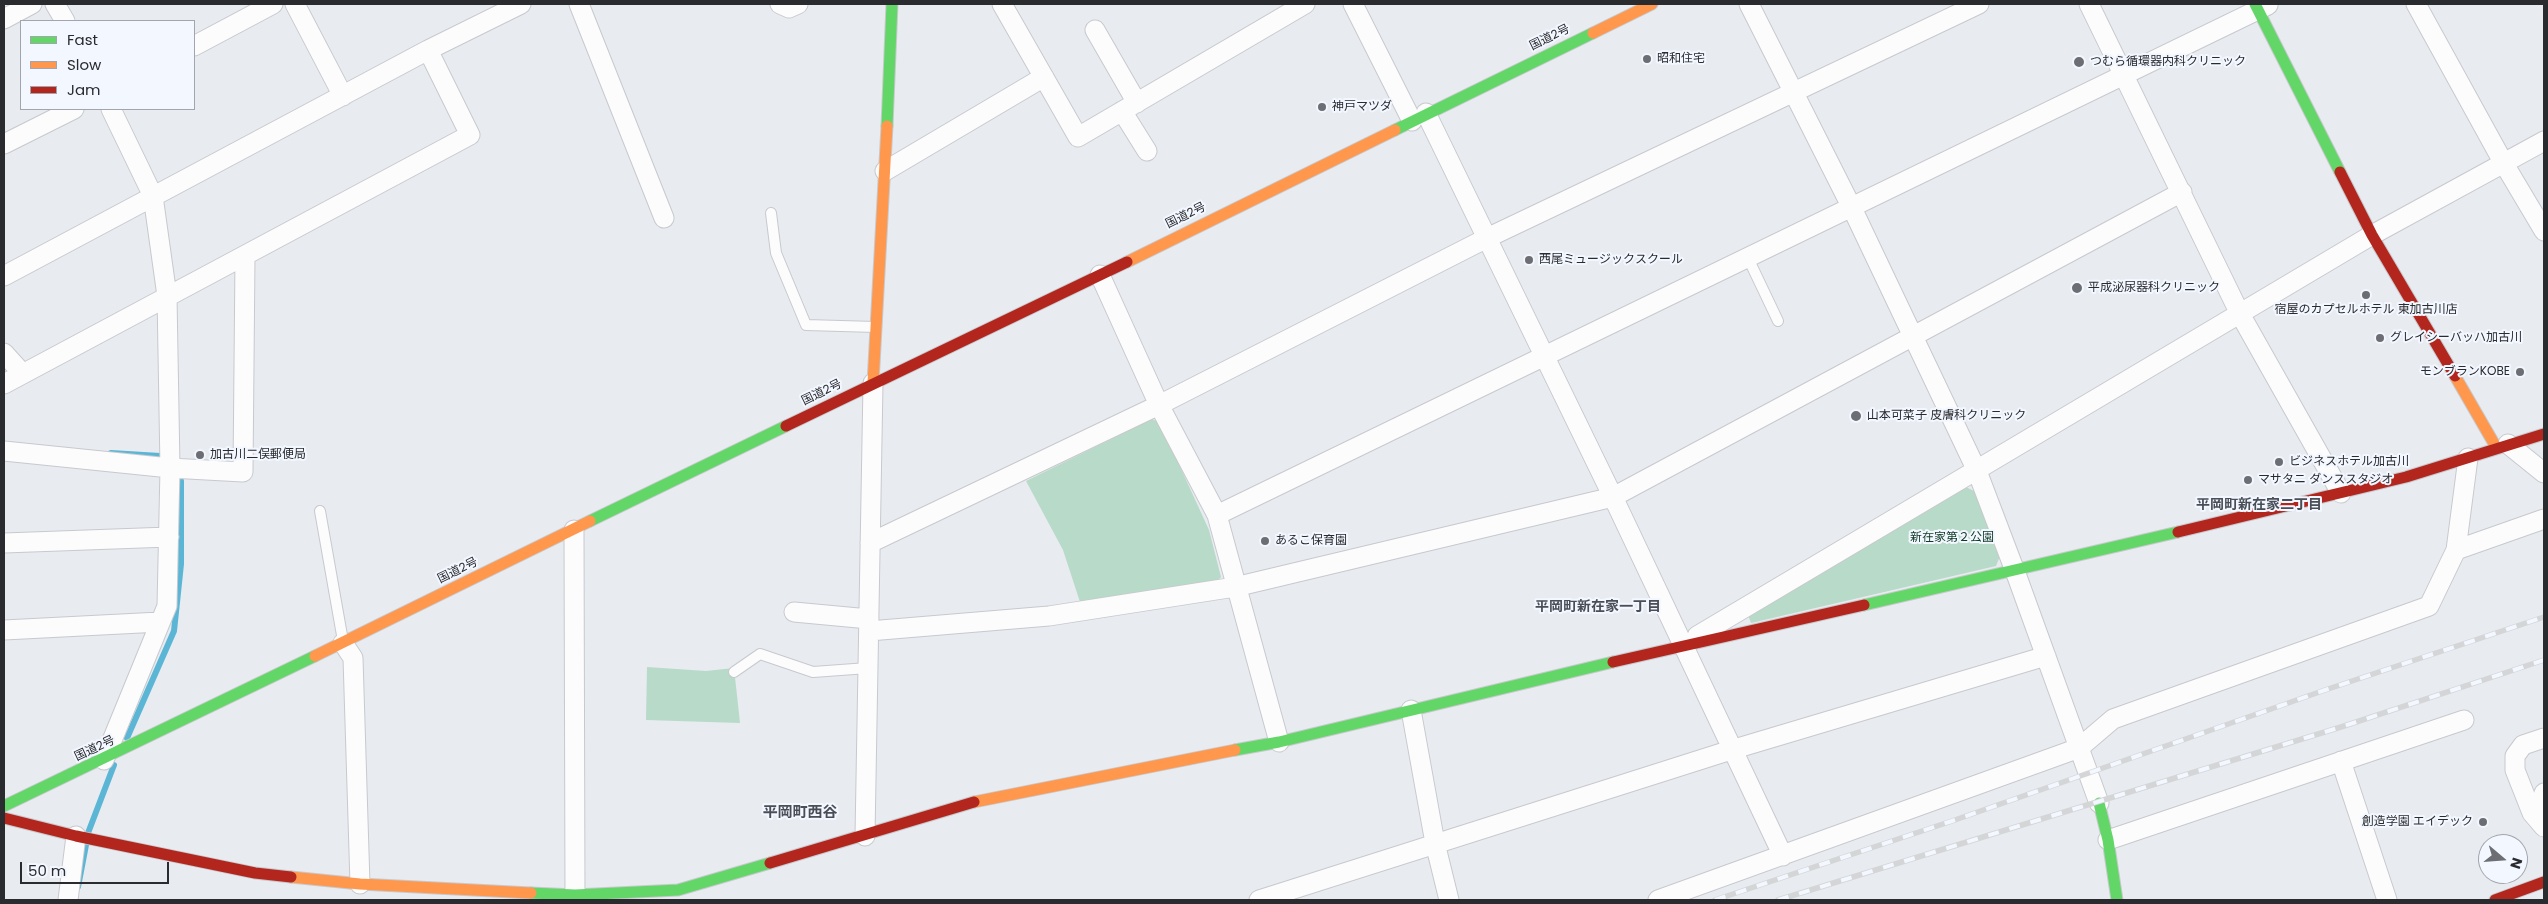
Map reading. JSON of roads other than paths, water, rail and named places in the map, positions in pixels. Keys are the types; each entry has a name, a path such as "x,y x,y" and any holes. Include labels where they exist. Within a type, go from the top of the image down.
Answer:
{"main road":[{"name":"国道2号","path":"4,806 129,748 1652,4"},
{"path":"873,383 895,6"},
{"path":"2261,6 2372,235 2502,446"},
{"path":"4,818 95,840 255,873 438,894 575,897 678,890 866,836 987,798 1279,742 1683,645 2016,571 2406,477 2544,434"},
{"path":"2099,803 2108,840 2117,900"},
{"path":"2495,900 2544,882"}],"street":[{"path":"4,19 32,4"},
{"path":"55,4 64,20"},
{"path":"195,45 273,4"},
{"path":"295,4 343,96"},
{"path":"4,276 428,50 521,4"},
{"path":"579,4 664,218"},
{"path":"780,4 789,8 798,4"},
{"path":"1002,4 1078,137 1305,4"},
{"path":"1353,4 1487,238 1613,497 1782,856"},
{"path":"1749,4 1852,208 1977,471 2016,571 2099,803"},
{"path":"870,543 1159,405 1487,238 1979,4"},
{"path":"2089,4 2240,314 2341,493"},
{"path":"2416,4 2503,162 2544,231"},
{"path":"1217,516 1543,356 1852,208 2261,6"},
{"path":"1095,30 1130,107 1147,151"},
{"path":"4,384 245,257 470,135 428,50"},
{"path":"885,172 1044,77"},
{"path":"4,144 72,110"},
{"path":"108,758 167,606 170,468 168,296 153,196 111,110"},
{"path":"1683,645 2372,235 2544,141"},
{"path":"794,612 869,625 1049,616 1235,587 1613,497 1914,338 2182,192"},
{"path":"4,451 170,468 243,472 245,257"},
{"path":"1100,275 1159,405 1217,516 1279,742"},
{"path":"4,353 23,374"},
{"path":"866,836 873,383"},
{"path":"2502,446 2544,473"},
{"path":"1658,900 2079,748 2113,719 2429,606 2456,550 2468,458"},
{"path":"2456,550 2544,519"},
{"path":"574,530 575,897"},
{"path":"4,544 169,537"},
{"path":"4,630 160,622"},
{"path":"344,642 353,658 360,884"},
{"path":"1259,900 1732,750 2046,656"},
{"path":"1411,710 1435,843 1448,900"},
{"path":"2108,840 2464,720"},
{"path":"2544,738 2523,745 2515,756 2515,770 2532,813 2544,827"},
{"path":"2341,761 2387,900"},
{"path":"2544,793 2542,800 2544,821"},
{"path":"68,900 78,836"}],"lane":[{"path":"771,213 776,253 806,325 877,327"},
{"path":"1748,258 1778,321"},
{"path":"320,511 344,642"},
{"path":"734,672 760,654 814,672 868,668"}],"waterway":[{"path":"111,453 160,456"},
{"path":"127,738 174,631 181,564 181,481"},
{"path":"88,833 114,765"},
{"path":"78,887 86,845"}],"railway":[{"path":"1715,900 1952,821 2328,689 2544,617"},
{"path":"1778,900 2341,727 2544,660"}],"place":[{"name":"昭和住宅","path":"1647,59"},
{"name":"つむら循環器内科クリニック","path":"2079,62"},
{"name":"神戸マツダ","path":"1322,107"},
{"name":"西尾ミュージックスクール","path":"1529,260"},
{"name":"平成泌尿器科クリニック","path":"2077,288"},
{"name":"宿屋のカプセルホテル 東加古川店","path":"2366,295"},
{"name":"グレイシーバッハ加古川","path":"2380,338"},
{"name":"モンブランKOBE","path":"2520,372"},
{"name":"山本可菜子 皮膚科クリニック","path":"1856,416"},
{"name":"加古川二俣郵便局","path":"200,455"},
{"name":"ビジネスホテル加古川","path":"2279,462"},
{"name":"マサタニ ダンススタジオ","path":"2248,480"},
{"name":"あるこ保育園","path":"1265,541"},
{"name":"創造学園 エイデック","path":"2483,822"}],"district":[{"name":"平岡町新在家二丁目","path":"2259,505"},
{"name":"平岡町新在家一丁目","path":"1598,607"},
{"name":"平岡町西谷","path":"800,813"}],"park label":[{"name":"新在家第２公園","path":"1952,538"}]}
